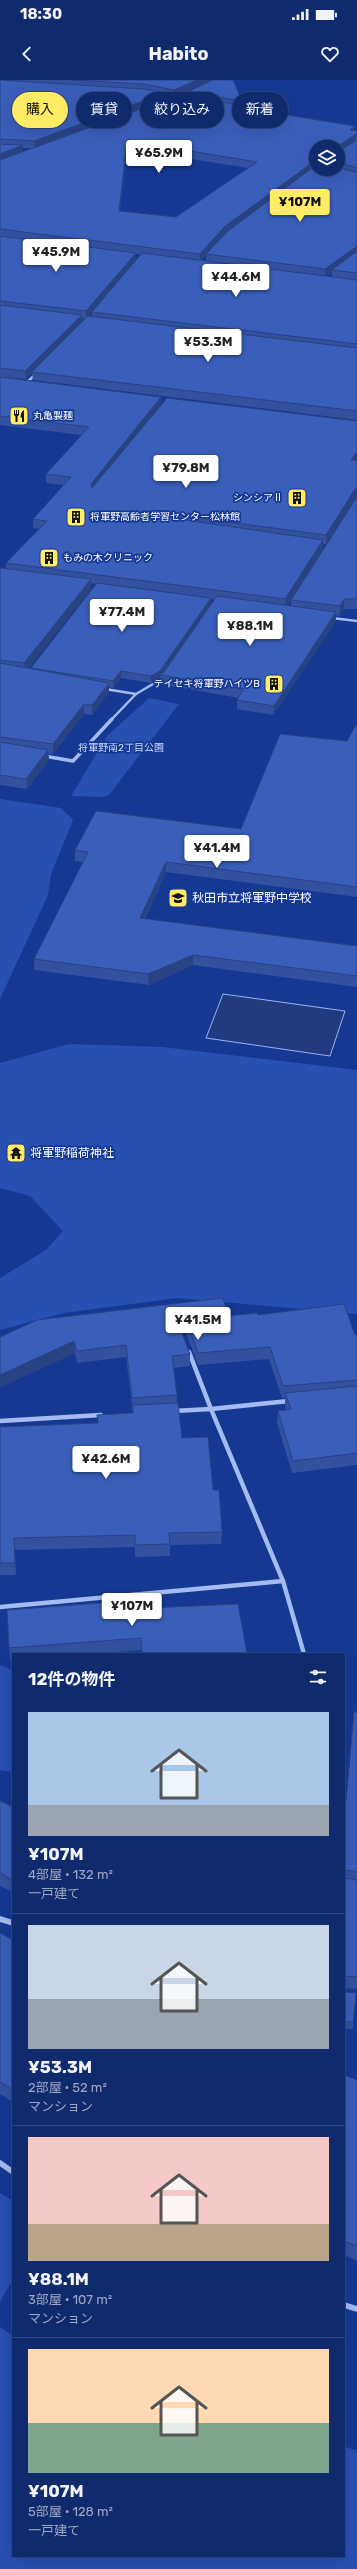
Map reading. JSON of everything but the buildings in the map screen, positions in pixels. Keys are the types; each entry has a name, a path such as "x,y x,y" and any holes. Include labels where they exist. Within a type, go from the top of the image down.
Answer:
{"street":[{"path":"25,384 41,369"},
{"path":"330,618 357,621"},
{"path":"37,755 73,761 136,694 162,680 166,675"},
{"path":"96,687 136,694"},
{"path":"186,1345 211,1409 283,1581 304,1653"},
{"path":"164,1411 211,1409 295,1400"},
{"path":"0,1421 109,1415"},
{"path":"0,1607 283,1581"},
{"path":"0,1919 12,1923"},
{"path":"0,2162 12,2171"},
{"path":"345,2305 357,2309"}],"green space":[{"name":"将軍野南2丁目公園","path":"149,698 179,704 109,795 104,797 71,796 107,736"},
{"path":"0,799 61,808 73,820 51,874 48,895 0,999"},
{"path":"69,1044 162,1047 357,1070 357,1314 177,1298 64,1313 0,1330 0,1278 46,1250 63,1231 30,1196 0,1188 0,1063"},
{"path":"0,1665 12,1670 12,1772 0,1770"},
{"path":"0,2193 12,2200 12,2281 0,2302"},
{"path":"0,2327 12,2335 12,2557 345,2557 345,2446 357,2451 357,2569 0,2569"}],"shaded area":[{"path":"223,994 345,1011 330,1056 206,1038"}],"place":[{"name":"丸亀製麺","path":"19,416"},
{"name":"シンシアⅡ","path":"297,498"},
{"name":"将軍野高齢者学習センター松林館","path":"76,517"},
{"name":"もみの木クリニック","path":"49,558"},
{"name":"テイセキ将軍野ハイツB","path":"274,684"},
{"name":"秋田市立将軍野中学校","path":"178,898"},
{"name":"将軍野稲荷神社","path":"16,1153"}]}
